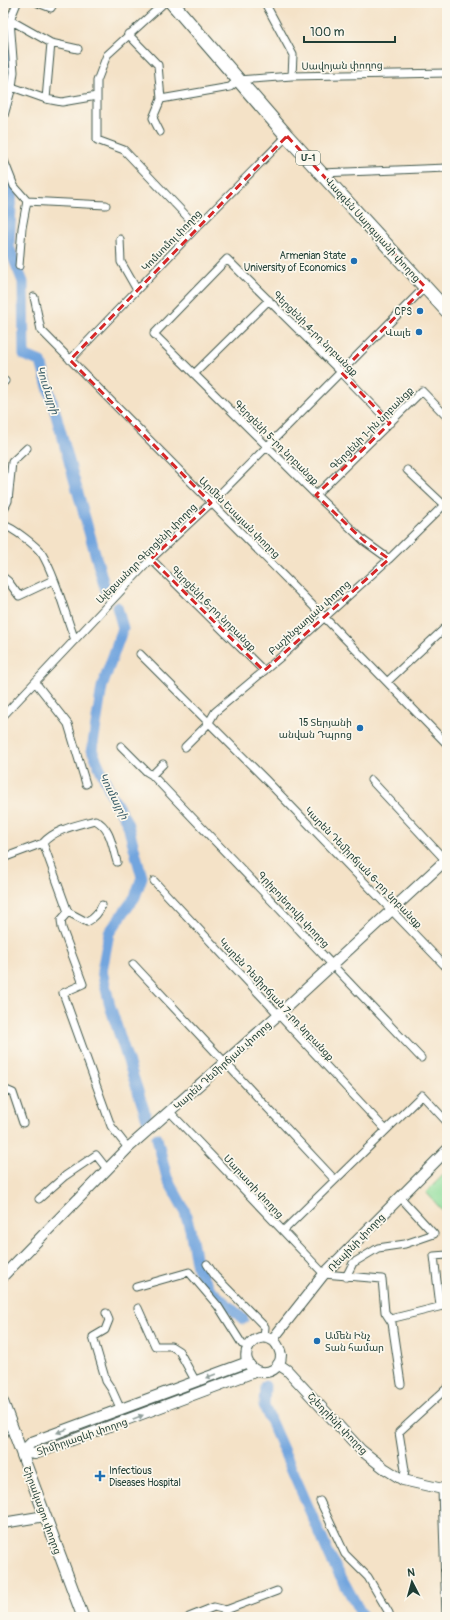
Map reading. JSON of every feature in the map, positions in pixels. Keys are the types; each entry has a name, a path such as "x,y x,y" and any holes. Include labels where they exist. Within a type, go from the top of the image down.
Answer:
{"highway":[{"name":"Վազգեն Սարգսյանի փողոց","path":"172,3 287,136 447,311"}],"main road":[{"name":"Շիրակացու փողոց","path":"3,1403 7,1425 22,1452 44,1516 83,1617"}],"street":[{"path":"3,119 12,88 14,72 10,20 17,3"},
{"path":"38,3 51,8 54,3"},
{"path":"164,3 128,34 107,55 97,81 97,140 124,150 197,227"},
{"path":"265,3 293,55 292,76"},
{"path":"10,20 51,43 78,49"},
{"path":"128,34 158,65 161,99 153,118 160,132"},
{"path":"46,99 51,43"},
{"name":"Սավոյան փողոց","path":"238,80 292,76 447,73"},
{"path":"161,99 230,87 238,80"},
{"path":"12,88 46,99 62,102 97,96"},
{"name":"Կոմսոմոլ փողոց","path":"70,360 197,227 287,136"},
{"path":"3,158 14,186 27,200 106,205"},
{"path":"321,173 447,168"},
{"path":"19,266 22,228 27,200"},
{"path":"120,239 122,262 137,290"},
{"name":"Գերցենի 4-րդ նրբանցք","path":"154,334 227,259 390,423"},
{"name":"Ալեքսանդր Գերցենի փողոց","path":"3,716 151,559 211,503 266,446 426,287"},
{"name":"Արմեն Եսայան փողոց","path":"34,297 41,330 447,744"},
{"path":"194,374 269,300"},
{"name":"Գերցենի 5-րդ նրբանցք","path":"154,334 364,541 389,559"},
{"name":"Գերցենի 1-ին նրբանցք","path":"316,495 422,391 447,418"},
{"path":"3,508 8,502 12,462 27,448"},
{"path":"406,470 445,504"},
{"name":"Բաշինջաղյան փողոց","path":"185,747 208,724 215,712 264,671 389,559 445,504"},
{"path":"3,525 16,531 42,553 54,580 75,640"},
{"name":"Գերցենի 6-րդ նրբանցք","path":"151,559 264,671"},
{"path":"3,577 8,581 19,596 54,580"},
{"path":"387,682 447,626"},
{"name":"Կարեն Դեմիրճյան 6-րդ նրբանցք","path":"140,654 208,724 266,780 447,968"},
{"path":"35,682 68,724 86,784"},
{"name":"Գրիբոյեդովի փողոց","path":"121,746 147,772 152,775 420,1058"},
{"path":"152,775 163,764"},
{"path":"371,780 447,860"},
{"path":"3,858 43,843 48,837 62,830 95,820 107,828 118,862"},
{"path":"43,843 68,912 87,922 93,919 99,912 102,905"},
{"name":"Կարեն Դեմիրճյան փողոց","path":"3,1276 128,1148 278,1015 447,860"},
{"name":"Կարեն Դեմիրճյան 7-րդ նրբանցք","path":"154,882 386,1130"},
{"path":"68,912 61,920 62,928 83,984 63,993 111,1126 128,1148"},
{"path":"133,964 335,1180"},
{"path":"4,1088 13,1093 23,1123"},
{"path":"283,1231 422,1095 447,1122"},
{"name":"Մարատի փողոց","path":"170,1112 324,1274"},
{"name":"Ռեպինի փողոց","path":"268,1339 324,1274 447,1150"},
{"path":"39,1199 65,1176 96,1155 108,1169"},
{"path":"346,1277 353,1263 378,1248 406,1244 434,1234 400,1197"},
{"path":"390,1319 443,1305 434,1256 447,1255"},
{"path":"207,1264 214,1276 265,1327 268,1339"},
{"path":"136,1287 190,1272 218,1306 242,1344 248,1346"},
{"path":"324,1274 382,1279 385,1312 392,1323 401,1384"},
{"path":"138,1308 155,1346 171,1346 179,1351 196,1382"},
{"path":"106,1313 109,1320 105,1330 93,1337 106,1381 121,1410"},
{"path":"257,1371 251,1368 246,1354 248,1346 256,1339 268,1339 276,1344 280,1351 280,1359 278,1364"},
{"name":"Տիմիրյազևի փողոց","path":"22,1452 32,1442 248,1362"},
{"name":"Տիմիրյազևի փողոց","path":"22,1452 36,1454 257,1371 269,1372 278,1364"},
{"name":"Շչեդրինի փողոց","path":"278,1364 287,1370 361,1450 384,1468 403,1480 444,1489"},
{"path":"403,1480 405,1470 399,1432 447,1388"},
{"path":"99,1418 103,1430"},
{"path":"444,1489 446,1617"},
{"path":"320,1500 345,1554 368,1577 390,1617"},
{"path":"3,1523 44,1516"},
{"path":"189,1617 214,1607 226,1610 277,1592"}],"highlighted area":[{"path":"287,136 425,287 341,372 390,423 316,495 364,541 389,559 264,671 151,559 211,503 70,360"}],"green space":[{"path":"447,1171 447,1216 426,1192"}],"waterway":[{"name":"Կումայրի","path":"3,15 7,91 3,103"},
{"name":"Կումայրի","path":"3,172 12,187 9,247 23,282 24,355 41,362 106,592"},
{"name":"Կումայրի","path":"117,607 123,628 102,687 92,750 112,796 127,822 142,877 135,897 109,933 102,971 110,1006 147,1119"},
{"path":"157,1138 167,1178 184,1209 190,1229 197,1268 210,1289 243,1319"},
{"path":"265,1386 264,1406 331,1559 363,1617"}],"place":[{"name":"Armenian State University of Economics","path":"354,261"},
{"name":"CPS","path":"420,311"},
{"name":"Վալե","path":"419,332"},
{"name":"15 Տերյանի անվան Դպրոց","path":"360,728"},
{"name":"Ամեն Ինչ Տան համար","path":"317,1341"},
{"name":"Infectious Diseases Hospital","path":"100,1476"}]}
